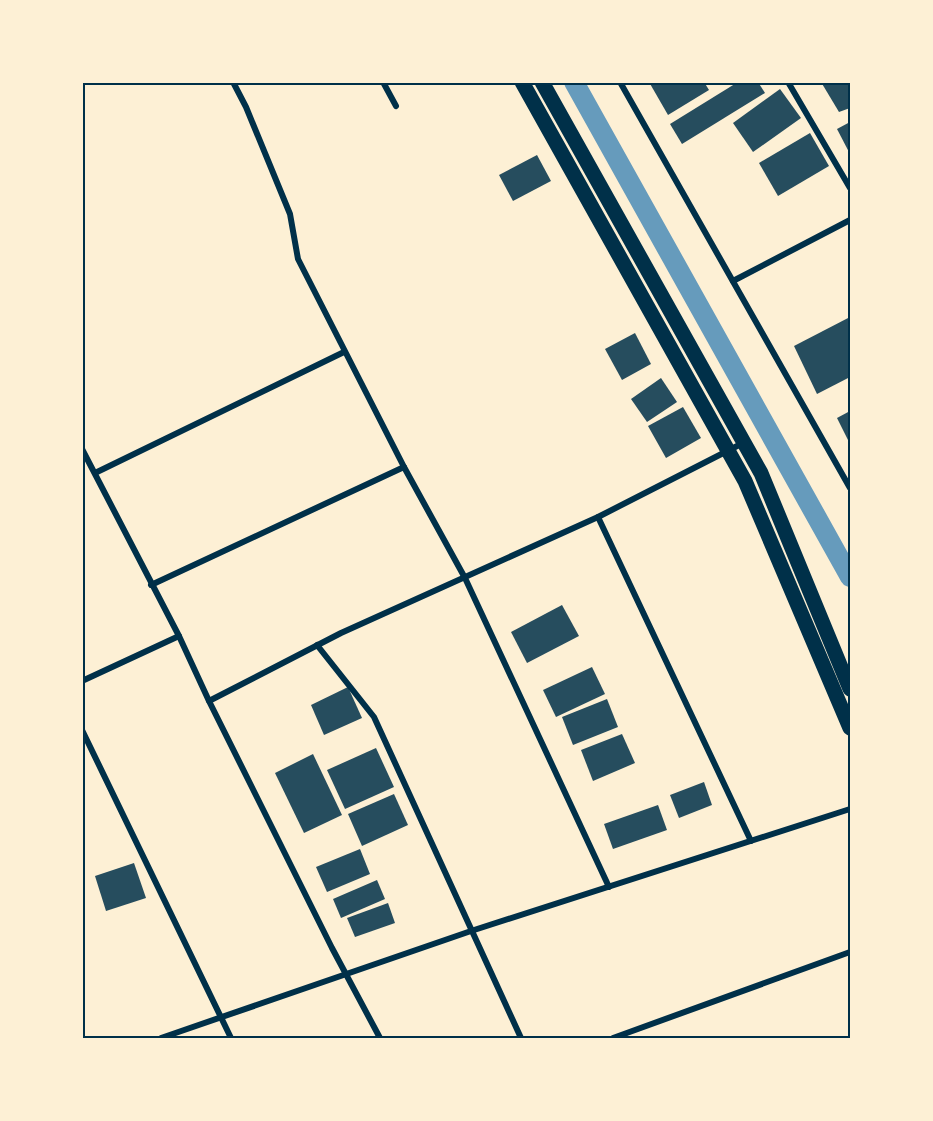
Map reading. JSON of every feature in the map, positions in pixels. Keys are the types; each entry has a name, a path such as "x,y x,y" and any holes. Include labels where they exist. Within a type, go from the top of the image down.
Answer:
{"main road":[{"path":"522,82 745,481 850,728"},
{"path":"542,82 761,473 850,689"}],"street":[{"path":"233,82 246,107 290,214 298,259 404,467 465,578 609,887"},
{"path":"383,82 396,106"},
{"path":"620,82 848,478 850,488"},
{"path":"788,82 850,188"},
{"path":"733,281 850,220"},
{"path":"95,473 344,352"},
{"path":"209,701 317,645 597,517 744,443"},
{"path":"82,450 179,636 209,701 380,1038"},
{"path":"151,585 404,467"},
{"path":"597,517 751,841"},
{"path":"82,681 179,636"},
{"path":"317,645 374,717 521,1038"},
{"path":"82,730 231,1038"},
{"path":"161,1038 471,931 850,809"},
{"path":"613,1038 850,952"}],"building":[{"path":"649,82 704,82 709,90 668,115"},
{"path":"738,82 758,82 765,93 682,144 670,124"},
{"path":"821,82 850,82 850,108 839,112"},
{"path":"780,89 801,118 753,152 733,123"},
{"path":"850,122 850,154 837,129"},
{"path":"810,133 829,166 778,196 759,163"},
{"path":"537,155 551,181 513,201 499,175"},
{"path":"850,317 850,377 817,394 794,346"},
{"path":"635,333 651,364 622,380 605,349"},
{"path":"661,378 677,402 647,422 631,399"},
{"path":"683,407 701,438 666,458 648,426"},
{"path":"850,411 850,444 837,418"},
{"path":"562,605 579,636 527,663 511,632"},
{"path":"592,667 605,694 556,717 543,690"},
{"path":"348,687 362,718 324,735 311,705"},
{"path":"607,699 618,727 573,745 562,717"},
{"path":"622,734 635,763 593,781 581,750"},
{"path":"376,748 394,787 345,809 327,770"},
{"path":"313,754 342,815 304,833 275,773"},
{"path":"704,782 712,805 679,818 670,795"},
{"path":"394,794 408,825 362,846 348,814"},
{"path":"658,805 667,830 613,849 604,824"},
{"path":"360,849 370,874 327,892 316,867"},
{"path":"134,863 146,898 106,911 95,876"},
{"path":"377,880 385,899 341,918 333,899"},
{"path":"388,903 395,923 355,937 347,918"}],"waterway":[{"path":"574,82 850,577"}]}
